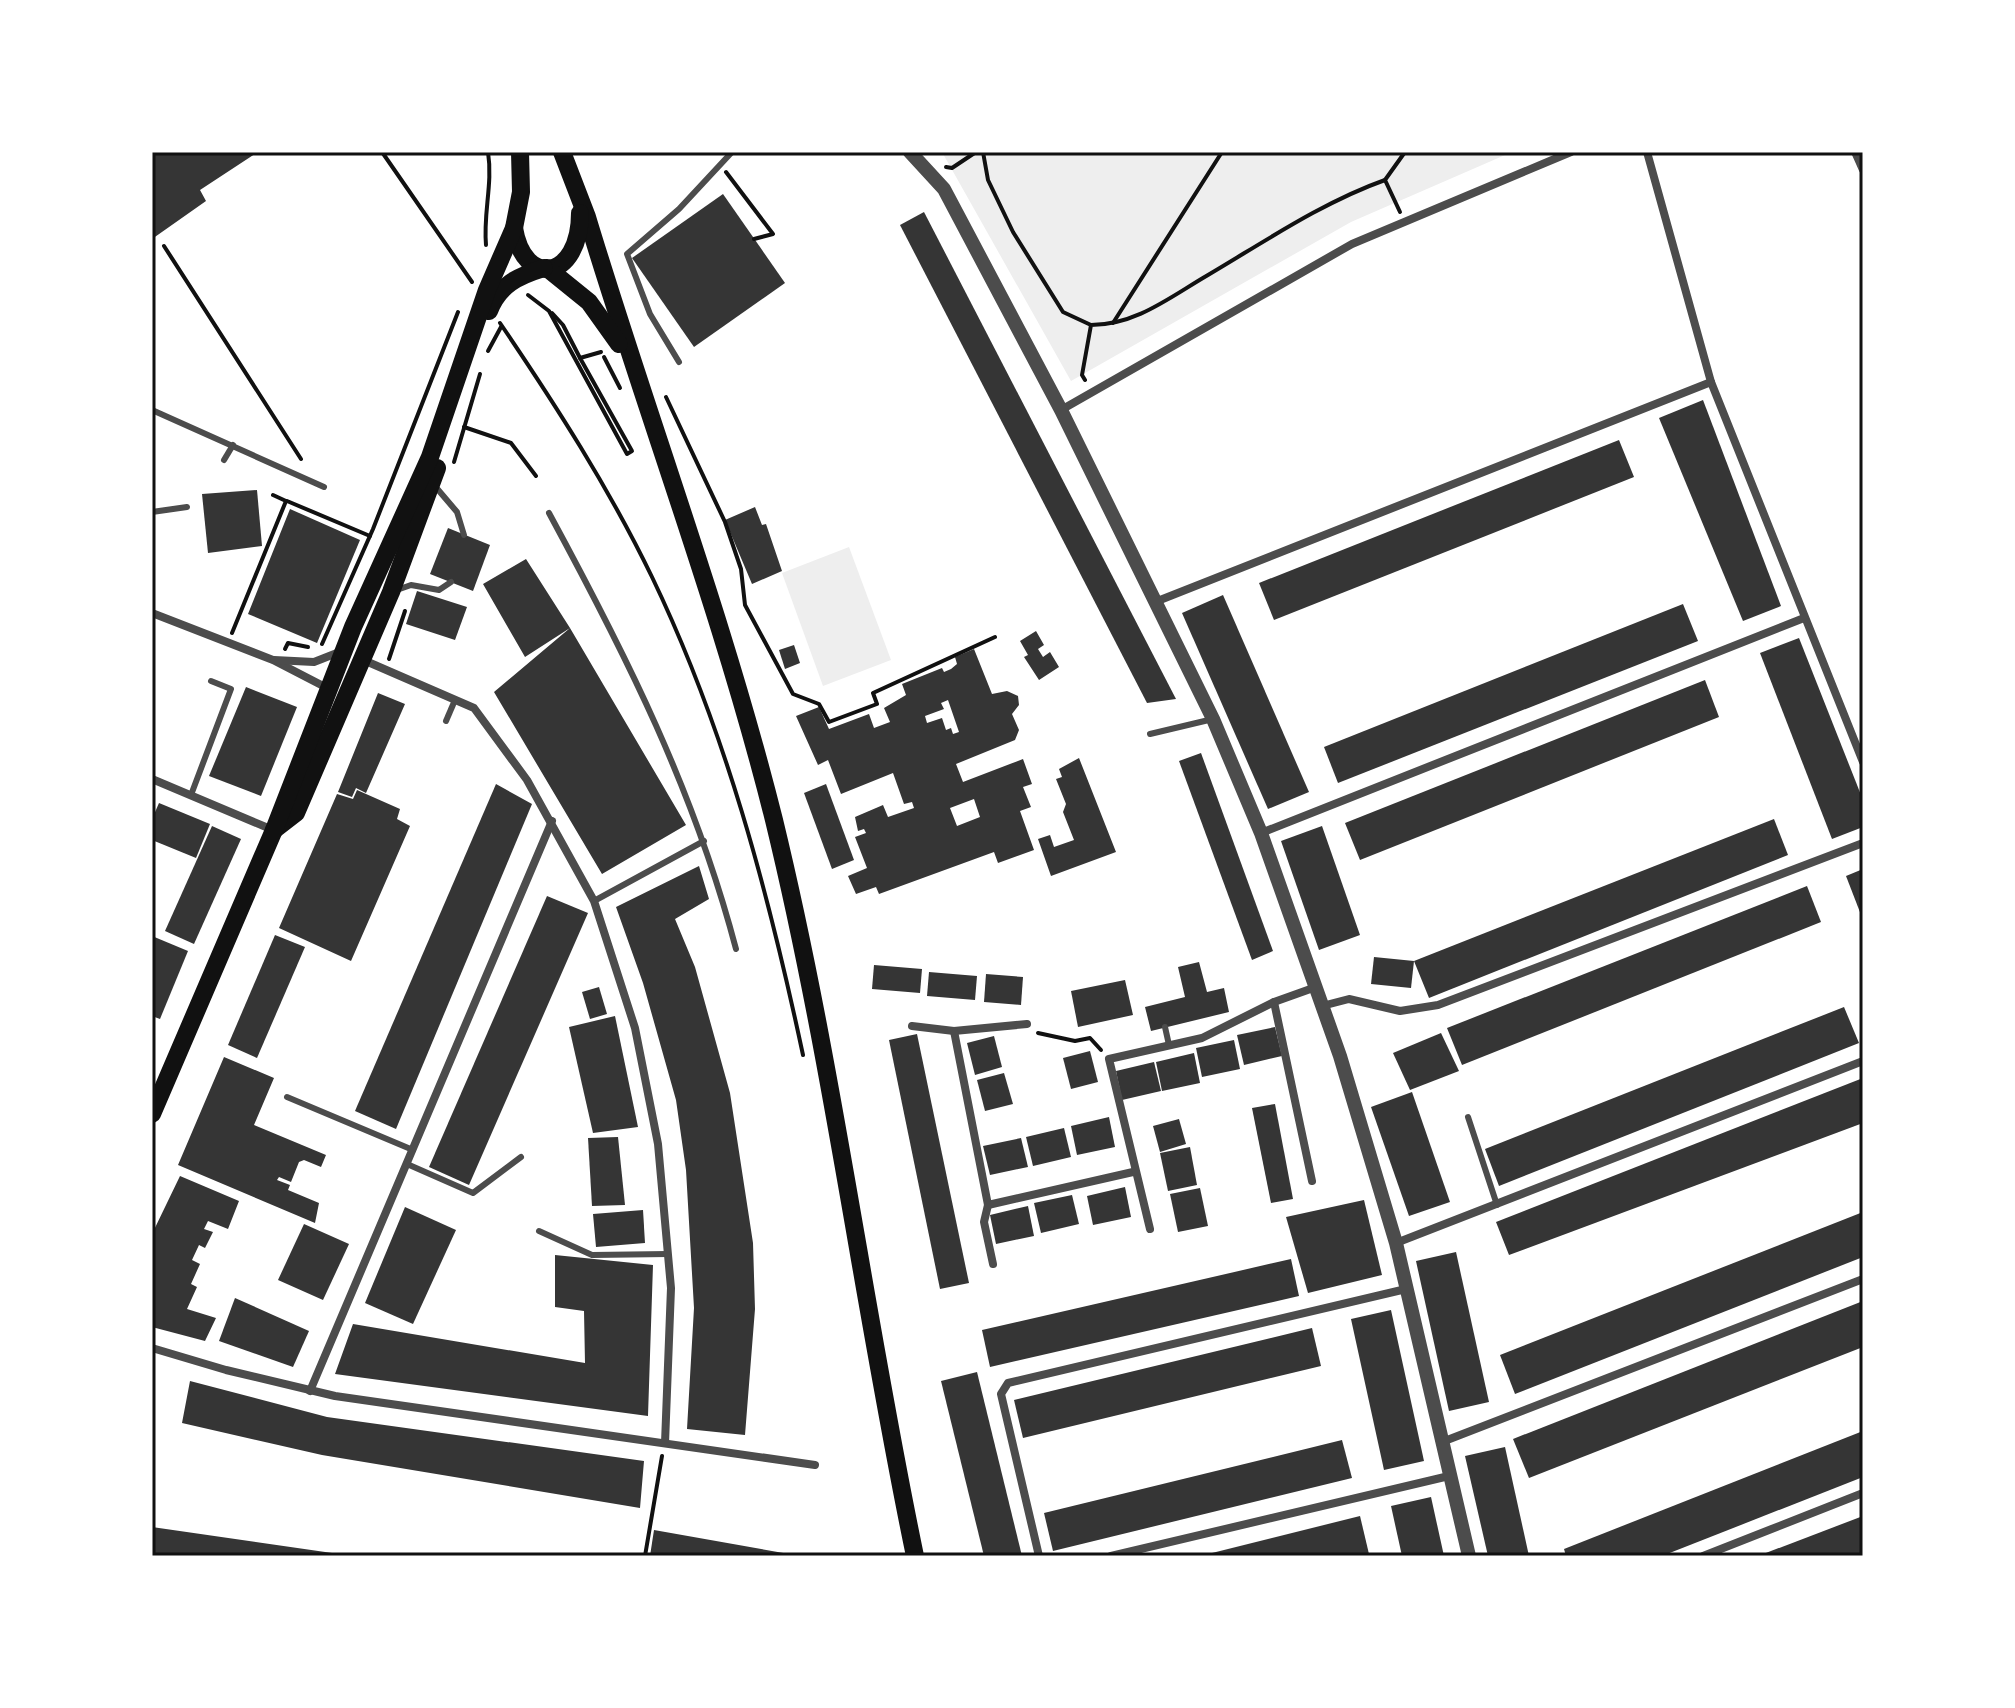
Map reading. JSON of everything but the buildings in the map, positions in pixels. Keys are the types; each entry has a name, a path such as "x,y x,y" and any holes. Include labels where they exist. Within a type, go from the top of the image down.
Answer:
{"main road":[{"path":"152,1114 274,830 343,651 430,457 487,290 514,228 521,192 520,152"},
{"path":"562,152 587,217 719,626 773,819 829,1080 882,1399 915,1556"},
{"path":"274,830 296,813 361,659 400,597 432,483 494,300 519,276 559,265 574,253 580,235 579,202"},
{"path":"514,228 522,252 589,302 632,363"}],"street":[{"path":"910,152 944,189 1061,410 1213,719 1261,833 1316,987 1396,1243 1469,1556"},
{"path":"1061,410 1352,244 1571,152"},
{"path":"1647,152 1711,382 1863,762"},
{"path":"1855,152 1863,170"},
{"path":"1155,602 1711,382"},
{"path":"152,613 273,660 328,690 349,690"},
{"path":"1261,833 1804,618"},
{"path":"273,660 314,662 343,651"},
{"path":"361,659 474,708 552,821 594,901 635,1028 658,1144 671,1288 665,1443"},
{"path":"152,779 274,830"},
{"path":"310,1391 552,821"},
{"path":"1322,1006 1349,999 1400,1011 1438,1005 1863,843"},
{"path":"1150,1229 1133,1172 1109,1059 1202,1038 1274,1002 1316,987"},
{"path":"1274,1002 1312,1181"},
{"path":"912,1026 954,1031 1027,1024"},
{"path":"954,1031 988,1205 984,1222 993,1264"},
{"path":"1396,1243 1863,1061"},
{"path":"988,1205 1133,1172"},
{"path":"1442,1442 1863,1279"},
{"path":"1039,1556 1001,1394 1008,1383 1406,1289"},
{"path":"152,1348 310,1391 815,1465"},
{"path":"1111,1556 1449,1476"},
{"path":"1703,1556 1863,1493"}],"lane":[{"path":"679,362 650,314 627,254 679,209 732,152"},
{"path":"152,410 324,487"},
{"path":"224,460 233,445"},
{"path":"432,483 457,512 464,535"},
{"path":"152,512 187,507"},
{"path":"549,513 611,627 667,744 704,841 736,949"},
{"path":"400,597 411,585 439,590 451,582"},
{"path":"191,795 231,689 211,681"},
{"path":"446,721 455,700"},
{"path":"1150,734 1213,719"},
{"path":"594,901 704,841"},
{"path":"1165,1027 1169,1045"},
{"path":"287,1097 413,1150"},
{"path":"1468,1117 1497,1205"},
{"path":"407,1164 473,1193 521,1157"},
{"path":"539,1231 592,1255 668,1254"}],"path":[{"path":"382,152 446,244"},
{"path":"481,258 486,245 484,222 491,173 488,152"},
{"path":"939,166 952,168 976,152"},
{"path":"983,152 988,180 1013,232 1063,312 1091,325 1112,325 1141,315 1307,218 1358,190 1385,180 1405,152"},
{"path":"1112,325 1222,152"},
{"path":"722,166 773,234 754,239"},
{"path":"1385,180 1404,221"},
{"path":"164,246 301,459"},
{"path":"469,285 475,272"},
{"path":"522,295 531,295 563,325 580,358"},
{"path":"284,652 288,643 319,649 370,536 464,298"},
{"path":"549,311 562,335"},
{"path":"487,352 505,321"},
{"path":"1082,375 1091,325"},
{"path":"595,342 622,393"},
{"path":"518,350 611,498 653,579 699,687 739,797 776,925 805,1065"},
{"path":"452,467 482,367"},
{"path":"663,392 725,522 741,569 745,605 793,694 819,704 829,722 877,704 873,693 995,637"},
{"path":"464,427 511,443 536,476"},
{"path":"273,495 370,536"},
{"path":"228,642 286,501"},
{"path":"389,659 400,597"},
{"path":"1027,1024 1041,1035 1059,1035 1075,1041 1090,1038 1109,1059"},
{"path":"645,1556 665,1443"}],"shaded area":[{"path":"942,152 1512,152 1351,222 1071,381"},
{"path":"849,547 891,660 823,686 782,573"}]}
